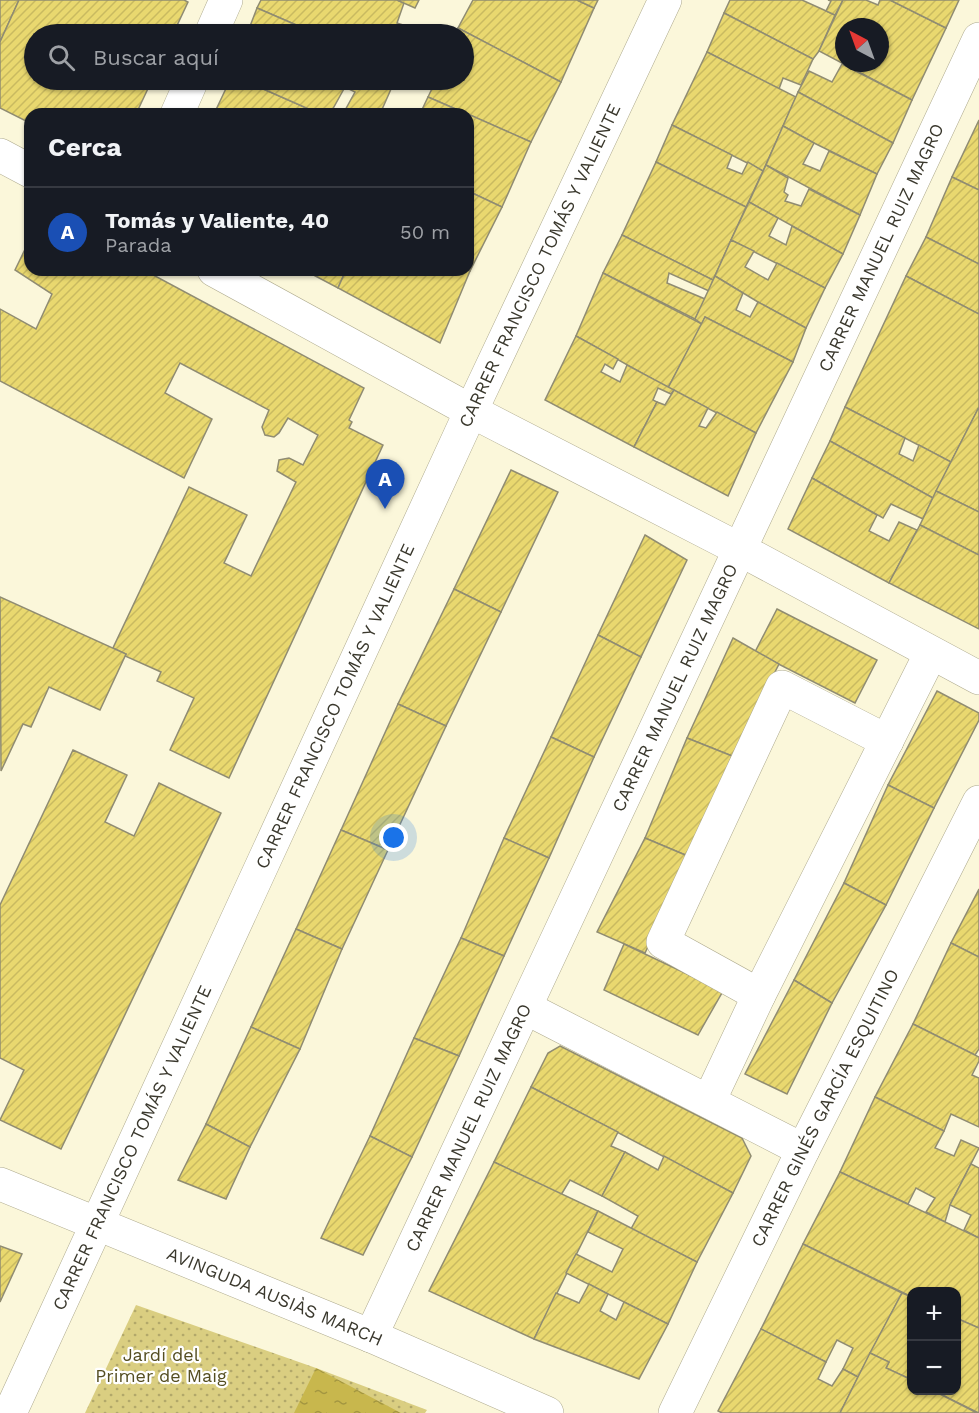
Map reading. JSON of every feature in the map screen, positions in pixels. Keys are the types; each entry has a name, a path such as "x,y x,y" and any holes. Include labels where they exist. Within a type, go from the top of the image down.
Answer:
{"street":[{"path":"215,24 226,0"},
{"name":"CARRER FRANCISCO TOMÁS Y VALIENTE","path":"10,1413 471,411 664,0"},
{"name":"CARRER MANUEL RUIZ MAGRO","path":"371,1336 979,39"},
{"path":"180,108 188,90"},
{"path":"0,155 24,168"},
{"path":"225,276 471,411 741,550 979,678"},
{"path":"709,1101 759,995 931,653"},
{"path":"759,995 663,942 782,687 887,741"},
{"name":"CARRER GINÉS GARCÍA ESQUITINO","path":"675,1413 803,1150 979,802"},
{"path":"526,1008 803,1150"},
{"name":"AVINGUDA AUSIÀS MARCH","path":"0,1184 371,1336 547,1413"}],"green space":[{"name":"Jardí del Primer de Maig","path":"136,1305 316,1368 427,1410 425,1413 85,1413"}],"water":[{"path":"316,1368 401,1413 294,1413"}],"building":[{"path":"0,0 19,0 0,42"},
{"path":"19,0 184,0 188,2 178,24 24,24 24,90 147,90 139,108 24,108 24,120 0,108 0,42"},
{"path":"261,0 397,0 404,3 397,23 400,24 294,24 257,8"},
{"path":"397,0 419,0 415,8"},
{"path":"473,0 577,0 594,8 561,82 474,36 474,24 460,24"},
{"path":"577,0 598,0 594,8"},
{"path":"730,0 802,0 835,15 813,59 724,13"},
{"path":"828,0 843,0 835,15 826,11 831,1"},
{"path":"843,0 866,0 878,5 880,0 890,0 946,28 912,100 859,72 889,72 889,18 835,18 835,59 819,51"},
{"path":"890,0 959,0 946,28"},
{"path":"257,8 294,24 251,24"},
{"path":"724,13 813,59 801,85 783,78 779,89 707,52"},
{"path":"474,36 561,82 531,142 474,117 474,108 453,108 428,97 431,90 474,90"},
{"path":"707,52 796,97 763,171 672,125"},
{"path":"809,71 832,82 838,72 858,72 912,100 893,143 798,92"},
{"path":"225,90 266,90 306,108 217,108"},
{"path":"266,90 343,90 333,108 306,108"},
{"path":"351,90 391,90 383,108 346,108 355,92"},
{"path":"798,92 893,143 877,174 783,126"},
{"path":"428,97 453,108 423,108"},
{"path":"474,117 531,142 502,207 474,194"},
{"path":"979,120 979,190 952,177"},
{"path":"672,125 732,155 727,168 742,174 748,162 763,171 746,207 656,162"},
{"path":"783,126 814,143 803,164 820,171 829,151 877,174 860,215 766,165"},
{"path":"656,162 746,207 713,280 622,235"},
{"path":"766,165 788,178 784,192 788,195 785,201 801,206 809,189 860,215 843,254 749,202"},
{"path":"952,177 979,190 979,264 926,237"},
{"path":"474,194 502,207 474,263"},
{"path":"749,202 778,218 769,236 786,245 792,226 843,254 825,288 731,240"},
{"path":"622,235 713,280 709,291 669,273 667,283 705,299 695,319 603,273"},
{"path":"926,237 979,264 979,314 906,276"},
{"path":"731,240 754,251 745,267 768,280 777,263 825,288 806,328 715,276"},
{"path":"24,251 24,276 15,270"},
{"path":"603,273 702,324 668,388 576,336"},
{"path":"24,276 155,276 364,388 349,420 352,422 349,428 383,445 229,778 170,750 194,698 157,681 161,672 113,648 189,487 247,515 224,563 251,576 296,482 277,471 279,460 289,458 303,465 318,435 288,418 274,437 265,435 262,427 269,410 180,363 165,393 212,419 184,478 0,381 0,309 36,329 52,294"},
{"path":"315,276 343,276 338,288"},
{"path":"343,276 468,276 440,343 338,288"},
{"path":"715,276 743,293 736,310 750,317 758,302 806,328 793,362 705,317 702,324 695,319"},
{"path":"906,276 979,314 979,407 951,462 845,407"},
{"path":"705,317 793,362 756,433 668,388"},
{"path":"576,336 618,359 613,369 605,364 601,372 620,382 627,365 674,390 671,394 658,388 653,400 657,402 634,447 545,400"},
{"path":"674,390 708,408 699,426 706,428 717,412 756,433 728,496 634,447 657,402 665,405"},
{"path":"845,407 905,438 899,454 913,461 919,445 951,462 933,498 830,441"},
{"path":"979,410 979,512 936,491"},
{"path":"830,441 933,498 923,519 891,504 883,518 812,478"},
{"path":"511,470 558,492 501,612 454,589"},
{"path":"812,478 877,515 869,531 889,541 899,522 917,530 889,583 788,529"},
{"path":"936,491 979,512 979,555 920,525"},
{"path":"920,525 979,555 979,629 889,583"},
{"path":"645,535 687,560 641,657 598,635"},
{"path":"454,589 501,612 446,726 398,704"},
{"path":"0,597 126,654 100,710 49,687 31,727 23,724 1,771"},
{"path":"777,609 877,660 855,703 755,652"},
{"path":"598,635 641,657 594,757 551,737"},
{"path":"733,638 779,664 732,756 687,738"},
{"path":"937,691 979,713 979,720 934,808 888,785"},
{"path":"398,704 446,726 388,850 341,830"},
{"path":"551,737 594,757 549,858 504,838"},
{"path":"687,738 732,756 690,857 645,838"},
{"path":"73,750 127,775 105,822 134,836 159,783 221,813 61,1149 0,1120 24,1070 0,1058 0,905"},
{"path":"888,785 934,808 886,905 844,883"},
{"path":"341,830 388,850 342,949 296,929"},
{"path":"504,838 549,858 504,956 461,938"},
{"path":"645,838 690,857 645,953 597,932"},
{"path":"844,883 886,905 832,1003 794,980"},
{"path":"979,889 979,957 951,943"},
{"path":"296,929 342,949 300,1049 251,1027"},
{"path":"461,938 504,956 459,1056 414,1038"},
{"path":"951,943 979,957 979,1049 975,1055 913,1024"},
{"path":"624,944 723,991 698,1035 604,990"},
{"path":"794,980 832,1003 787,1094 745,1074"},
{"path":"913,1024 979,1057 972,1075 979,1078 979,1127 951,1114 944,1131 875,1097"},
{"path":"251,1027 300,1049 250,1147 206,1124"},
{"path":"414,1038 459,1056 412,1157 370,1136"},
{"path":"560,1046 742,1138 751,1156 733,1193 531,1087 548,1053"},
{"path":"531,1087 618,1132 611,1146 625,1152 602,1196 570,1180 561,1195 494,1162"},
{"path":"875,1097 944,1131 935,1148 954,1156 961,1140 979,1148 950,1205 945,1222 926,1212 935,1198 916,1188 908,1204 840,1172"},
{"path":"206,1124 250,1147 226,1199 178,1180"},
{"path":"370,1136 412,1157 363,1255 321,1238"},
{"path":"625,1152 658,1170 664,1156 733,1193 697,1262 631,1229 638,1216 602,1196"},
{"path":"494,1162 598,1211 534,1339 429,1291"},
{"path":"971,1164 979,1168 979,1238 964,1230 971,1215 950,1205"},
{"path":"840,1172 979,1238 979,1328 961,1320 961,1287 907,1287 907,1295 803,1244"},
{"path":"598,1211 697,1262 668,1324 566,1273 576,1254 612,1272 623,1249 588,1232"},
{"path":"803,1244 902,1293 858,1377 843,1369 853,1348 837,1340 826,1362 761,1329"},
{"path":"0,1246 22,1254 0,1302"},
{"path":"589,1284 608,1294 600,1311 616,1320 624,1302 668,1324 639,1379 534,1339 556,1293 579,1303"},
{"path":"902,1293 907,1295 907,1378 886,1368 889,1362 870,1353"},
{"path":"961,1320 979,1328 979,1413 942,1395 961,1395"},
{"path":"761,1329 826,1362 818,1379 832,1386 843,1369 858,1377 840,1413 722,1413 718,1411"},
{"path":"870,1353 889,1362 886,1368 907,1378 907,1395 942,1395 977,1413 840,1413"}],"place":[{"name":"Tomás y Valiente, 40","path":"385,509"}]}
